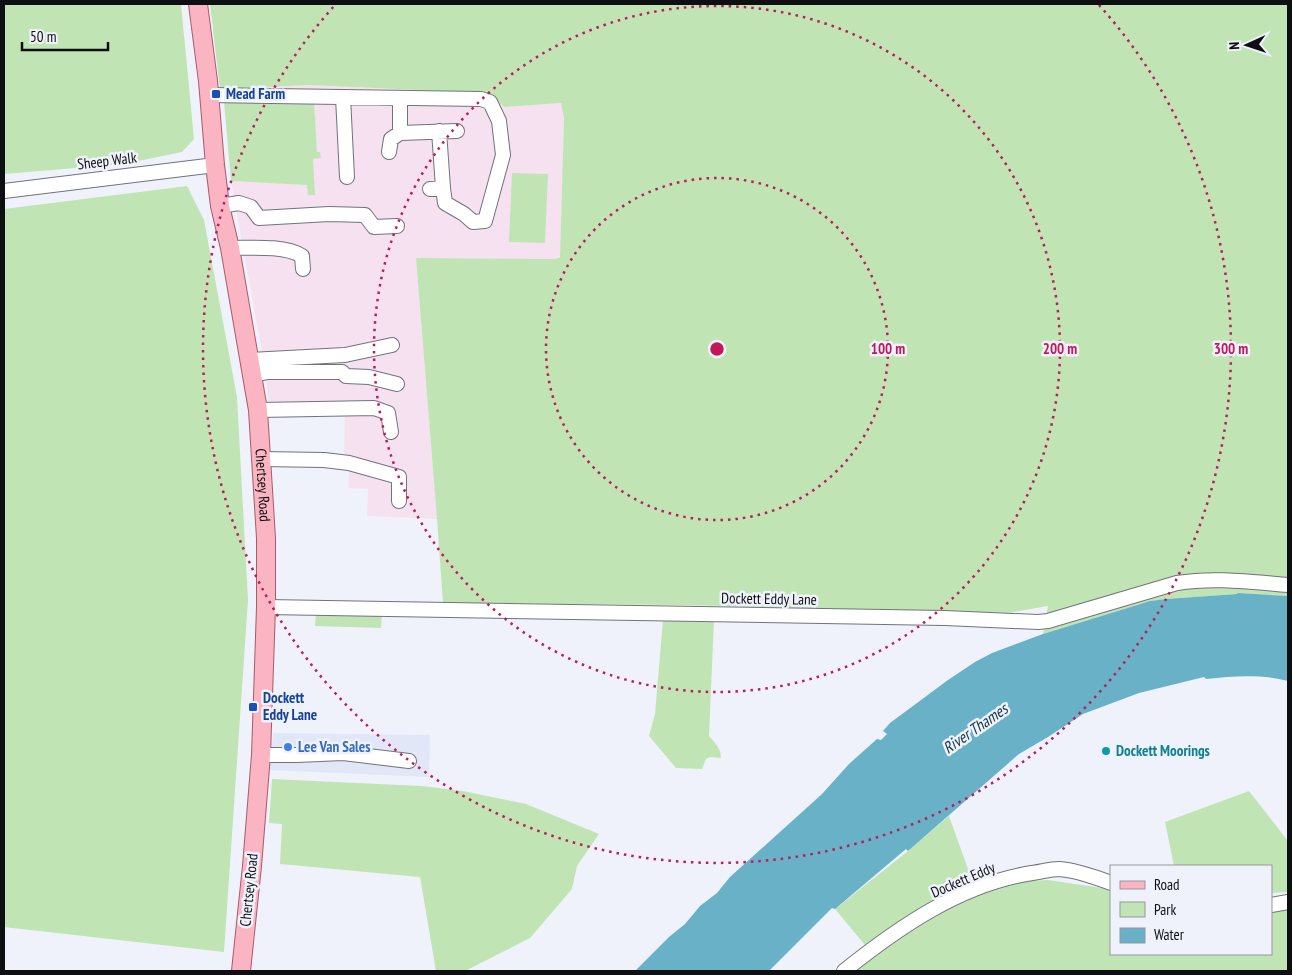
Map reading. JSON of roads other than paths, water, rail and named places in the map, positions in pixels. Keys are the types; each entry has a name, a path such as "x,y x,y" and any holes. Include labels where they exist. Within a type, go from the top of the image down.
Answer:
{"main road":[{"name":"Chertsey Road","path":"198,4 220,206 230,248 258,410 266,538 266,607 261,755 241,971"}],"street":[{"path":"209,95 481,99 490,102 499,122 503,155 485,221 472,222 464,214 445,202 436,189 439,131"},
{"path":"343,97 347,177"},
{"path":"400,98 400,133"},
{"path":"389,152 391,139 400,133 457,130"},
{"name":"Sheep Walk","path":"4,191 215,165"},
{"path":"220,206 239,203 251,206 259,218 330,214 365,215 374,227 397,226"},
{"path":"230,248 293,250 302,256 303,269"},
{"path":"251,368 345,355 392,345"},
{"path":"251,368 268,372 342,372 346,376 369,377 397,384"},
{"path":"258,410 374,408 388,413 391,432"},
{"path":"261,458 324,460 349,463 384,474 395,475 399,478 399,501"},
{"name":"Dockett Eddy Lane","path":"266,607 945,618 1038,622 1048,621 1177,583 1209,579 1288,585"},
{"path":"261,755 343,753 409,761"},
{"name":"Dockett Eddy","path":"844,971 920,916 993,882 1059,869 1094,876 1110,883"},
{"path":"1272,905 1288,902"}],"water":[{"name":"River Thames","path":"1238,593 1288,596 1288,681 1258,676 1206,679 1204,677 1139,693 1083,714 1019,754 908,851 906,849 835,909 832,908 769,971 635,971 685,924 700,906 717,893 730,877 822,794 849,764 877,739 881,740 887,734 883,731 890,723 975,662 992,653 1043,634 1150,601"}],"place":[{"name":"Mead Farm","path":"216,94"},
{"name":"Dockett Eddy Lane","path":"253,707"},
{"name":"Lee Van Sales","path":"288,747"},
{"name":"Dockett Moorings","path":"1106,751"}]}
